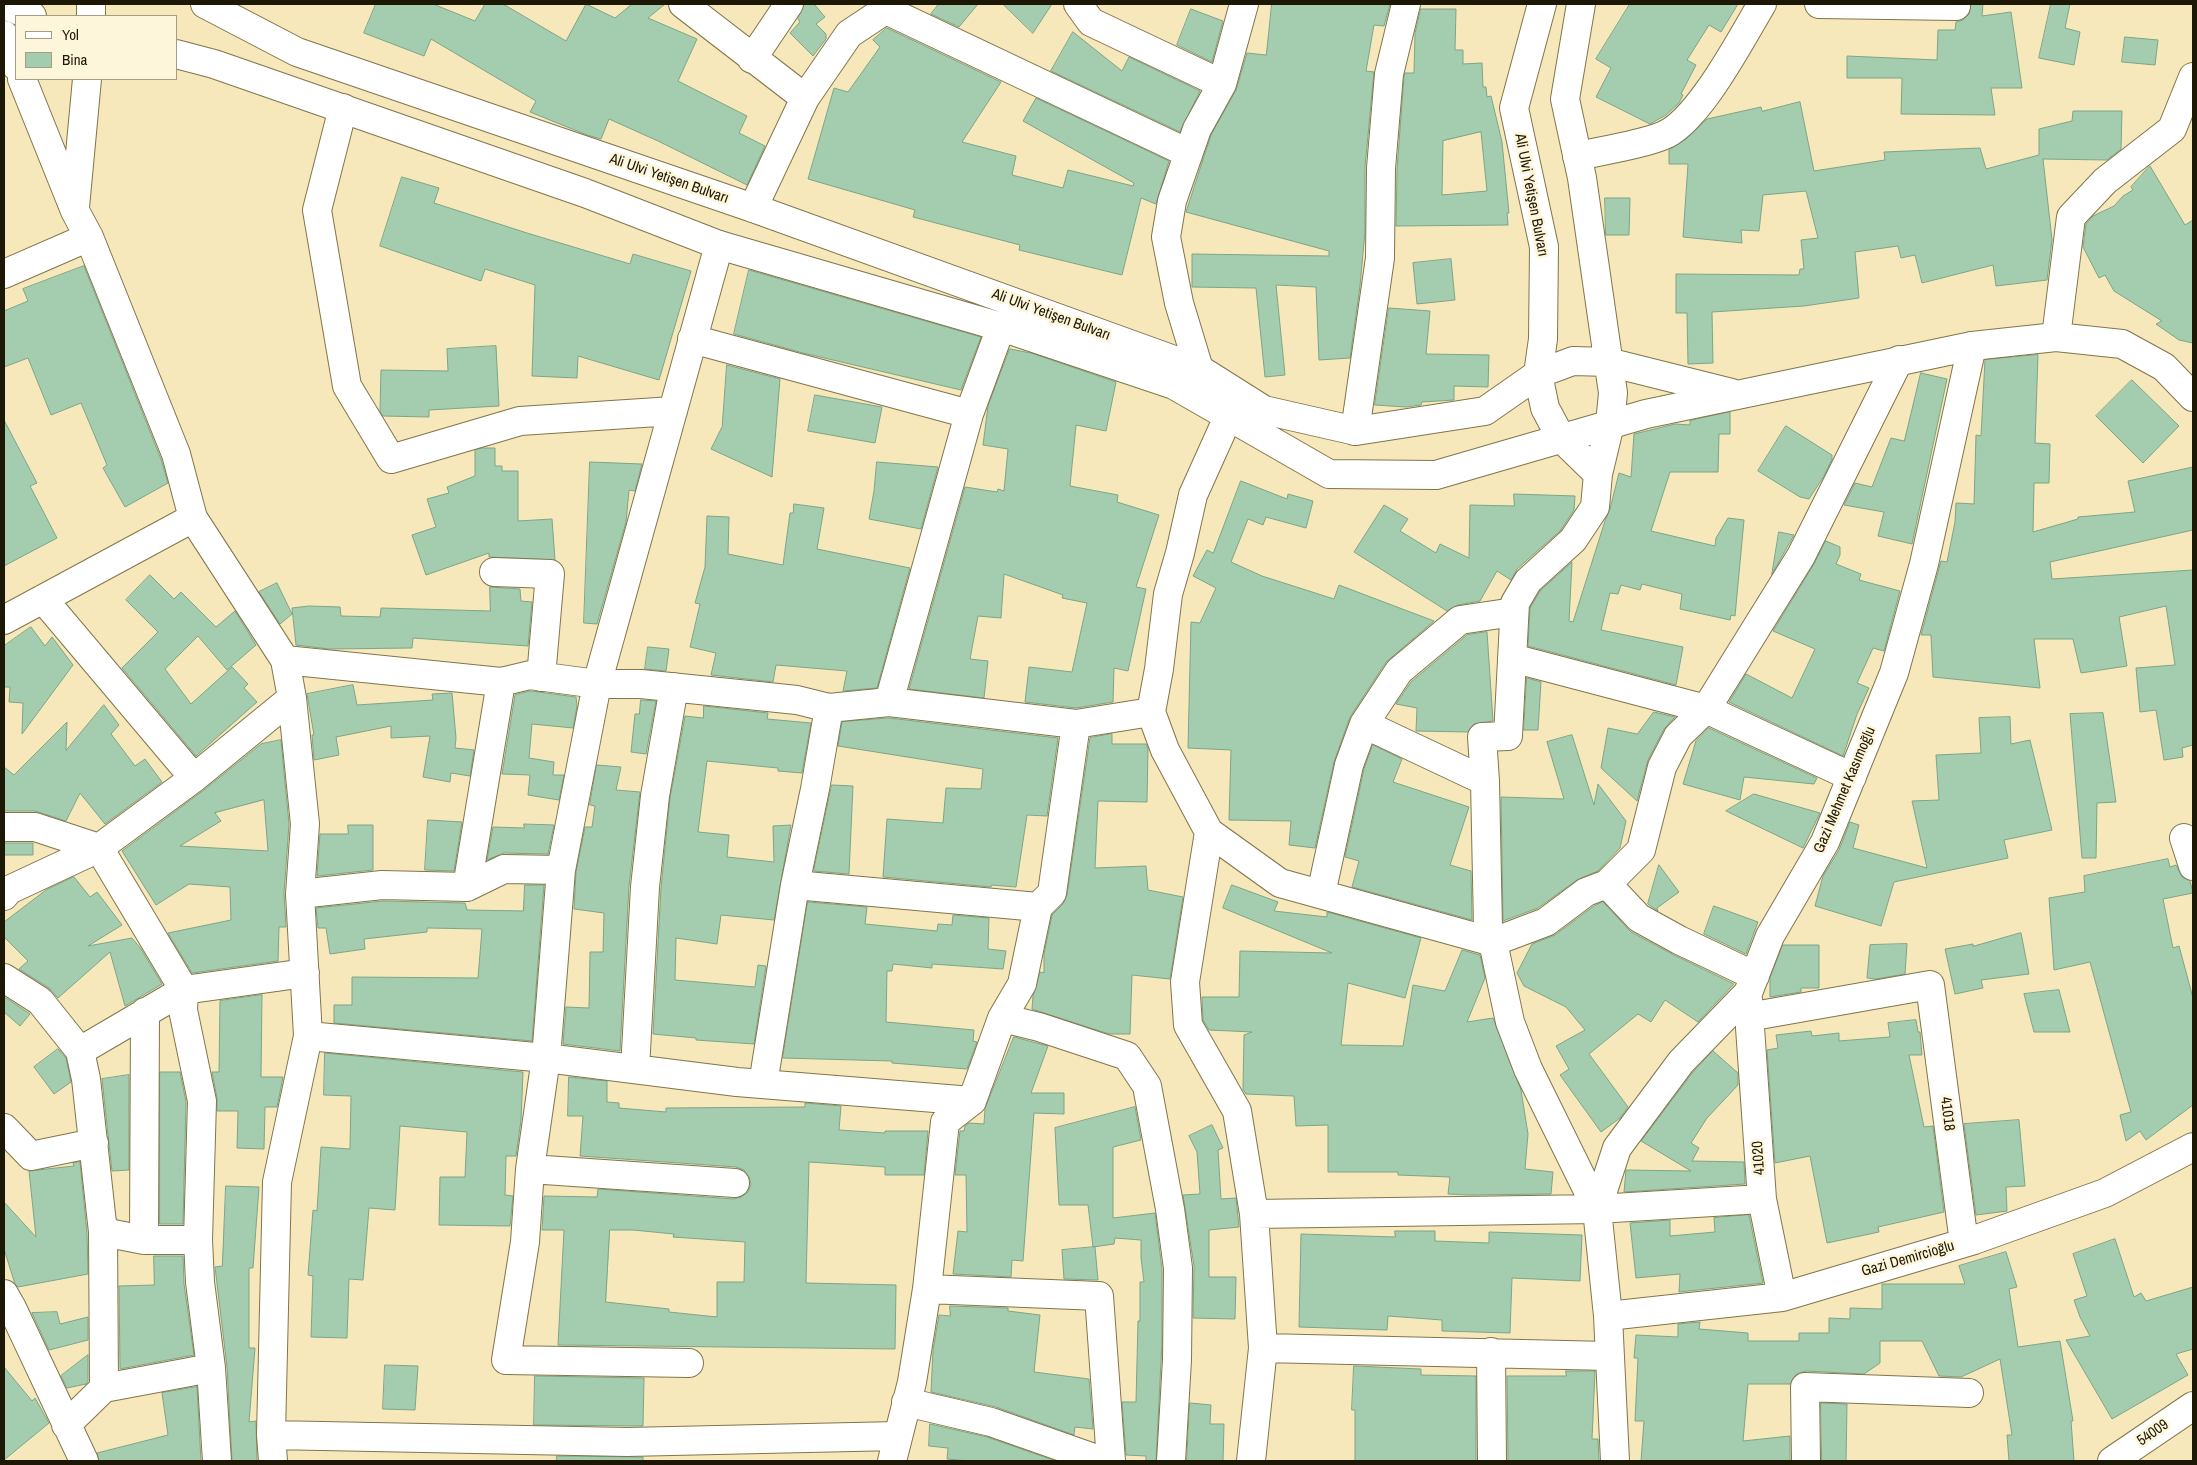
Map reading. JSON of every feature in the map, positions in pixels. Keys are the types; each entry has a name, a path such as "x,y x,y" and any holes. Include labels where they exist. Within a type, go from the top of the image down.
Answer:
{"street":[{"name":"Ali Ulvi Yetişen Bulvarı","path":"205,4 297,52 753,208 1199,369 1264,410 1355,431 1485,411 1538,374 1543,339 1544,247 1514,108 1542,4"},
{"path":"683,4 805,98"},
{"path":"752,59 788,4"},
{"path":"1078,4 1090,22 1222,84"},
{"path":"1199,369 1179,303 1166,237 1172,201 1188,153 1197,128 1222,84 1244,4"},
{"path":"1355,431 1380,258 1381,168 1389,74 1406,4"},
{"path":"1581,4 1565,99 1582,178 1613,393 1610,424 1598,474 1595,507 1573,540 1528,581 1515,603 1508,736 1482,737 1485,782 1488,928 1493,942 1510,1022 1528,1070 1596,1209 1608,1316 1615,1461"},
{"path":"1577,156 1664,135 1684,123 1715,81 1762,4"},
{"path":"1819,4 1956,6"},
{"path":"4,5 29,15"},
{"path":"753,208 805,98 849,34 878,8 1188,153"},
{"path":"4,35 15,63"},
{"path":"178,55 214,64 585,193 719,245 1001,327 1174,385 1329,474 1436,475 1646,414 1972,346 2056,337 2122,344 2164,367 2193,397"},
{"path":"2056,337 2071,217 2105,181 2172,128 2193,77"},
{"path":"22,80 75,210 89,237 176,454 193,518 285,660 292,698 305,824 300,894 308,1036 276,1182 272,1448 627,1442 900,1454 906,1402 912,1382 928,1289 945,1122 972,1101 1002,1018 1022,984 1038,907 1052,893 1076,724"},
{"path":"75,210 87,80"},
{"path":"343,108 317,210 346,386 391,459 520,421 673,411"},
{"path":"4,274 89,237"},
{"path":"689,1363 506,1360 525,1242 530,1169 546,1058 561,870 597,684 719,245"},
{"path":"889,702 969,414 1001,327"},
{"path":"692,339 969,414"},
{"name":"Gazi Mehmet Kasımoğlu","path":"1596,1209 1617,1148 1681,1062 1751,995 1770,936 1825,842 1894,673 1924,564 1972,346"},
{"path":"1229,415 1193,495 1180,553 1168,594 1159,669 1151,712 1165,750 1209,832 1280,883 1493,942 1546,922 1586,892 1607,884 1641,850 1662,767 1678,736 1706,709 1801,556 1899,360"},
{"path":"1598,474 1561,438 1545,408 1538,374 1573,361 1608,362 1739,394"},
{"path":"4,620 193,518"},
{"path":"494,572 550,574 541,677"},
{"path":"43,599 194,778"},
{"path":"1321,894 1349,765 1364,724 1399,670 1460,620 1514,612"},
{"path":"1512,658 1706,709 1852,777"},
{"path":"285,660 501,682 530,675 597,684 641,684 797,700 829,708 889,702 1076,724 1151,712"},
{"path":"467,887 501,682"},
{"path":"634,1069 645,888 655,796 674,687"},
{"path":"4,896 9,890 99,848 194,778 292,698"},
{"path":"764,1084 795,885 815,789 829,708"},
{"path":"1364,724 1485,782"},
{"path":"4,827 35,827 99,848 184,990 184,1010 202,1101 198,1240 200,1282 211,1368 217,1461"},
{"path":"1209,832 1185,982 1188,1025 1237,1111 1254,1214 1263,1348 1251,1461"},
{"path":"2184,838 2193,866"},
{"path":"300,894 382,885 467,887 504,869 561,870"},
{"path":"1607,884 1638,918 1679,940 1751,995"},
{"path":"795,885 1038,907"},
{"path":"80,1051 184,990 305,973"},
{"path":"4,978 40,1001 80,1051 86,1080 104,1232 104,1388"},
{"name":"41018","path":"1751,995 1930,985 1964,1243"},
{"name":"41020","path":"1751,995 1762,1199 1782,1296"},
{"path":"144,1240 145,1012"},
{"path":"1002,1018 1038,1027 1127,1056 1147,1086 1178,1268 1177,1360 1171,1461"},
{"path":"308,1036 546,1058 764,1084 972,1101"},
{"path":"4,1128 31,1156 94,1143"},
{"name":"Gazi Demircioğlu","path":"1608,1316 1782,1296 1964,1243 2105,1193 2193,1147"},
{"path":"530,1169 735,1183"},
{"path":"1254,1214 1596,1209 1762,1199"},
{"path":"104,1232 144,1240 198,1240"},
{"path":"928,1289 1099,1296 1111,1461"},
{"path":"4,1294 84,1461"},
{"path":"1263,1348 1609,1356"},
{"path":"1491,1352 1492,1461"},
{"path":"66,1425 104,1388 211,1368"},
{"path":"1806,1461 1805,1387 1969,1393"},
{"path":"906,1402 990,1422 1102,1461"},
{"name":"54009","path":"2112,1461 2193,1406"}],"building":[{"path":"376,4 433,4 475,21 485,4 503,4 566,41 586,4 615,18 632,4 665,4 648,18 697,39 678,81 747,116 739,133 765,146 747,185 609,119 601,139 587,135 530,112 536,101 431,39 424,56 364,33"},
{"path":"804,4 814,4 825,17 816,24 826,34 826,39 813,56 790,33 800,22 798,19"},
{"path":"939,4 978,4 959,27 931,14"},
{"path":"1003,4 1052,4 1033,33"},
{"path":"1272,4 1390,4 1384,26 1374,25 1366,71 1374,72 1365,167 1365,231 1350,358 1319,360 1316,287 1276,285 1285,375 1265,377 1256,288 1192,287 1192,254 1329,256 1329,251 1186,212 1211,135 1236,90 1247,53 1266,55"},
{"path":"1630,4 1738,4 1721,32 1709,25 1687,60 1696,65 1681,94 1683,95 1679,103 1666,115 1650,124 1596,97 1611,68 1596,59"},
{"path":"1971,4 1983,4 1982,16 2011,12 2022,88 1991,88 1995,115 1901,114 1902,78 1847,78 1847,56 1937,60 1938,30 1955,30 1956,22 1963,20 1969,14"},
{"path":"2051,4 2070,4 2065,28 2080,32 2074,65 2039,58"},
{"path":"1191,9 1223,21 1212,62 1177,45"},
{"path":"1421,9 1456,9 1455,50 1463,50 1463,64 1482,63 1483,87 1486,87 1487,97 1491,96 1502,142 1509,213 1507,213 1508,225 1396,226 1397,169 1404,77 1405,73 1414,73 1415,34","holes":["1481,132 1487,191 1442,195 1443,141"]},
{"path":"887,28 1001,82 962,142 1016,156 1012,175 1063,188 1068,170 1133,186 1134,183 1023,121 1036,98 1169,161 1156,204 1141,198 1122,275 1019,250 1020,245 913,217 915,210 808,179 834,88 848,92 880,47 873,40"},
{"path":"1073,32 1122,71 1129,57 1200,91 1180,132 1051,71"},
{"path":"2125,37 2158,40 2155,65 2122,62"},
{"path":"1800,102 1814,171 1885,160 1884,152 1980,148 1986,169 2039,155 2039,129 2072,121 2073,111 2122,111 2121,149 2107,160 2043,159 2052,240 2047,280 1996,286 1993,265 1922,283 1915,255 1901,258 1898,246 1855,252 1859,298 1804,306 1712,312 1713,363 1688,364 1687,313 1676,313 1676,274 1799,275 1800,269 1804,269 1801,240 1818,238 1806,191 1763,195 1759,231 1741,230 1742,243 1683,237 1688,164 1669,164 1669,150 1686,139 1707,119 1761,107 1762,111"},
{"path":"2150,166 2185,225 2193,220 2193,343 2179,340 2156,324 2162,321 2114,291 2105,275 2099,278 2083,247 2086,224 2093,216 2114,206 2123,196 2133,190 2131,187"},
{"path":"402,177 439,188 434,203 630,264 633,254 691,271 659,380 578,356 577,378 532,376 535,285 485,269 481,281 380,246"},
{"path":"1605,198 1630,198 1629,235 1606,235"},
{"path":"1451,259 1455,300 1417,304 1413,263"},
{"path":"84,266 161,459 168,483 125,507 103,468 107,465 81,403 51,415 28,358 4,367 4,311 28,301 23,289"},
{"path":"749,270 981,337 961,390 803,353 734,334"},
{"path":"1389,308 1430,311 1426,354 1489,355 1488,387 1454,386 1454,400 1422,402 1421,405 1406,407 1375,405"},
{"path":"496,346 499,406 429,410 429,417 383,416 380,411 381,370 448,371 447,349"},
{"path":"1010,349 1031,353 1116,382 1106,431 1076,425 1070,486 1118,495 1117,502 1159,515 1136,587 1146,589 1128,671 1114,668 1113,702 1076,708 1025,702 1029,667 1072,672 1087,603 1062,598 1063,595 1004,574 1001,618 978,616 970,659 988,661 984,698 909,689 965,487 997,492 998,489 1004,491 1008,449 983,445 988,406"},
{"path":"2038,355 2035,443 2050,444 2049,483 2034,483 2033,532 2078,519 2078,517 2135,512 2128,481 2193,467 2193,530 2050,562 2052,579 2193,570 2193,745 2182,748 2183,757 2164,760 2156,710 2140,712 2136,668 2175,665 2166,606 2119,617 2127,666 2081,673 2073,639 2034,639 2040,688 1933,677 1931,635 1921,635 1941,561 1947,562 1955,522 1956,503 1974,504 1976,435 1981,436 1985,360"},
{"path":"727,365 780,379 772,477 711,449 722,427"},
{"path":"1921,373 1947,379 1912,544 1878,536 1884,512 1844,505 1855,483 1872,487 1891,438 1904,441"},
{"path":"2132,380 2179,426 2143,463 2096,416"},
{"path":"815,395 882,407 875,443 808,431"},
{"path":"1730,412 1730,434 1719,434 1718,472 1670,472 1651,531 1715,546 1716,538 1728,518 1744,520 1735,616 1731,615 1730,620 1680,609 1682,594 1642,584 1640,590 1621,585 1618,594 1610,593 1601,630 1683,647 1676,685 1528,646 1530,608 1540,591 1572,562 1569,621 1573,622 1610,509 1619,473 1631,477 1634,434 1675,424 1690,425 1690,421"},
{"path":"4,420 37,483 30,486 57,538 4,566"},
{"path":"1786,426 1832,455 1824,476 1809,499 1800,497 1758,471"},
{"path":"495,448 495,466 502,466 502,471 518,471 518,521 552,519 555,560 489,557 489,553 426,575 412,535 436,527 427,499 449,493 447,487 475,476 475,450"},
{"path":"590,462 642,464 635,491 629,490 626,522 597,624 584,623"},
{"path":"877,462 938,467 921,529 869,519"},
{"path":"1241,481 1287,499 1288,494 1313,501 1306,528 1266,517 1263,525 1248,519 1231,562 1262,576 1334,599 1339,585 1434,621 1386,662 1350,717 1334,762 1315,848 1289,845 1291,821 1229,820 1231,750 1188,748 1191,622 1200,623 1216,588 1193,576 1207,550 1213,553"},
{"path":"1514,494 1575,496 1574,510 1561,530 1517,569 1511,580 1497,571 1480,601 1458,605 1447,611 1354,552 1384,505 1408,519 1400,531 1436,553 1440,544 1469,558 1470,505 1514,506"},
{"path":"794,504 824,508 817,549 910,568 877,688 843,691 847,671 776,665 773,682 711,675 716,653 690,647 700,604 695,603 705,567 707,516 729,517 728,554 783,565 790,513 793,513"},
{"path":"1779,532 1794,535 1772,574"},
{"path":"1826,541 1840,547 1840,555 1836,564 1861,574 1859,580 1900,591 1884,651 1873,648 1857,683 1869,688 1857,714 1843,756 1729,702 1746,674 1792,698 1815,649 1773,631"},
{"path":"150,575 174,599 181,592 216,627 235,611 256,645 227,670 198,636 165,669 191,704 232,667 248,684 244,688 257,702 196,756 122,668 158,632 126,600"},
{"path":"277,583 292,614 280,624 259,592"},
{"path":"490,587 520,589 521,601 532,602 528,646 413,638 412,648 329,649 296,645 292,608 309,606 340,607 341,616 380,617 381,608 490,611"},
{"path":"31,627 45,646 52,637 73,665 22,734 23,703 9,702 10,687 4,687 4,646"},
{"path":"1487,632 1493,721 1474,724 1468,732 1416,731 1417,708 1396,704 1411,682 1467,635"},
{"path":"648,647 669,649 666,671 645,669"},
{"path":"1527,678 1541,682 1538,730 1524,730"},
{"path":"353,685 357,705 433,700 432,694 452,693 456,738 455,748 474,750 470,776 451,773 450,782 423,777 430,736 391,738 391,726 336,737 339,755 314,760 312,735 314,735 307,694"},
{"path":"531,691 576,697 577,706 573,728 532,724 529,758 554,762 553,775 564,775 559,800 528,795 530,775 502,774 515,695"},
{"path":"641,700 656,701 646,754 631,752 635,714 639,714"},
{"path":"104,705 119,725 111,734 135,766 145,759 162,782 105,824 80,793 66,821 35,811 4,811 4,767 14,775 67,722 66,750"},
{"path":"704,706 768,713 767,719 811,723 802,773 778,771 778,768 707,761 698,832 729,835 727,857 774,862 773,826 791,825 774,920 721,915 717,944 676,938 675,980 755,987 758,965 766,966 754,1044 696,1040 696,1038 653,1034 661,888 670,798 685,716 703,718"},
{"path":"1654,712 1675,717 1664,729 1648,760 1637,801 1601,768 1608,728 1637,734"},
{"path":"2103,713 2116,802 2097,803 2096,858 2082,858 2070,714"},
{"path":"2010,717 2011,744 2030,740 2052,830 2004,840 2008,858 1894,882 1881,926 1815,906 1823,876 1839,850 1850,822 1859,825 1853,848 1927,868 1912,801 1939,800 1936,755 1981,753 1979,718"},
{"path":"889,718 1058,738 1047,816 1027,815 1016,887 992,885 991,887 883,877 887,819 943,823 946,788 981,789 983,769 838,746 842,722"},
{"path":"1709,728 1817,778 1814,784 1744,777 1740,800 1683,784 1696,741"},
{"path":"1112,734 1112,744 1146,744 1148,749 1147,802 1098,801 1095,868 1146,866 1148,890 1183,897 1170,979 1132,975 1130,1034 1109,1034 1032,1009 1033,996 1040,972 1044,973 1044,954 1052,915 1063,904 1067,895 1090,738"},
{"path":"1572,735 1594,805 1598,784 1626,821 1620,848 1598,871 1577,880 1538,908 1503,921 1501,797 1564,799 1547,742"},
{"path":"281,740 289,824 284,893 286,927 279,927 278,961 192,973 168,933 231,920 230,887 189,884 156,905 122,851 204,790 261,744","holes":["264,800 268,851 180,846 221,821 215,813"]},
{"path":"1373,745 1402,759 1393,782 1469,807 1450,865 1471,871 1472,920 1352,887 1359,861 1345,857 1364,769"},
{"path":"597,765 621,767 616,790 640,792 629,886 620,1051 563,1044 566,1007 589,1008 590,952 603,952 604,913 574,909 576,872 585,827 592,827 595,806 590,805"},
{"path":"832,785 853,786 849,874 814,871"},
{"path":"1754,794 1820,813 1803,848 1726,811"},
{"path":"428,820 462,822 454,871 425,870"},
{"path":"524,824 554,825 548,854 504,853 487,860 493,827 524,828"},
{"path":"348,825 373,825 373,870 317,876 320,834 348,834"},
{"path":"4,843 33,843 33,855 4,855"},
{"path":"2168,859 2170,867 2176,865 2182,877 2190,881 2193,893 2163,899 2173,948 2179,946 2193,998 2193,1105 2146,1140 2140,1131 2126,1141 2120,1115 2131,1112 2090,962 2054,970 2049,898 2085,892 2084,876"},
{"path":"1659,865 1679,892 1657,908 1658,911 1648,904"},
{"path":"74,877 90,897 97,892 122,925 88,946 132,938 141,949 162,984 125,1006 110,952 58,998 49,988 19,969 28,961 4,937 4,922 46,890"},
{"path":"525,885 544,885 532,1041 334,1023 334,1005 352,1005 352,977 478,978 482,929 427,928 427,932 364,939 365,949 330,954 326,928 318,928 316,908 383,901 465,903 467,910 523,911"},
{"path":"1232,885 1278,902 1274,911 1327,917 1327,912 1421,938 1405,998 1348,983 1341,1045 1403,1046 1413,985 1445,991 1462,950 1480,955 1485,978 1467,1022 1493,1018 1521,1090 1528,1134 1525,1169 1553,1172 1551,1194 1448,1194 1450,1177 1398,1175 1398,1172 1328,1172 1328,1125 1296,1126 1294,1096 1246,1094 1243,1089 1244,1035 1252,1032 1209,1030 1203,1020 1202,997 1239,997 1240,951 1332,953 1223,908"},
{"path":"808,902 867,907 865,924 937,931 938,924 952,925 953,915 989,918 988,949 1006,951 1003,969 932,964 932,968 893,964 892,971 887,971 886,1022 974,1030 973,1041 977,1042 967,1069 892,1063 892,1061 783,1058"},
{"path":"1603,902 1631,932 1734,984 1698,1022 1665,1000 1651,1022 1638,1014 1589,1054 1628,1107 1620,1118 1601,1132 1560,1075 1569,1069 1556,1046 1585,1030 1566,1007 1524,986 1517,973 1532,944 1555,935 1594,906"},
{"path":"1714,906 1758,922 1746,954 1704,934"},
{"path":"2021,933 2029,974 1981,980 1983,988 1955,994 1945,949 1973,944 1973,946"},
{"path":"1907,944 1905,974 1876,979 1867,978 1870,945"},
{"path":"1783,945 1819,945 1819,988 1801,988 1801,992 1770,997 1770,978"},
{"path":"2059,990 2070,1032 2034,1032 2024,994"},
{"path":"262,995 261,1077 283,1077 277,1107 265,1107 264,1149 237,1148 238,1111 217,1111 217,1098 212,1072 219,1072 220,1001"},
{"path":"6,998 30,1014 20,1026 4,1012 4,1001"},
{"path":"1916,1020 1918,1032 1920,1032 1922,1055 1909,1055 1924,1127 1933,1126 1944,1212 1878,1227 1879,1232 1827,1243 1810,1156 1775,1163 1767,1050 1778,1048 1776,1035 1811,1031 1812,1036 1839,1033 1839,1041 1890,1037 1888,1023"},
{"path":"1014,1037 1048,1046 1031,1093 1064,1093 1064,1114 1034,1113 1023,1261 1012,1260 1011,1277 953,1274 958,1231 967,1232 966,1175 955,1175 960,1131 964,1131 965,1126 969,1123 984,1124 985,1109"},
{"path":"58,1049 66,1058 71,1082 54,1094 34,1067"},
{"path":"1713,1051 1738,1073 1738,1085 1707,1118 1691,1143 1699,1148 1692,1161 1744,1162 1745,1184 1624,1192 1626,1170 1691,1171 1641,1141 1693,1072"},
{"path":"325,1053 523,1072 521,1120 516,1156 506,1156 505,1195 513,1196 510,1226 439,1225 440,1177 465,1177 467,1132 400,1126 395,1210 369,1208 363,1280 349,1279 347,1338 311,1337 313,1276 308,1275 313,1210 317,1211 321,1147 350,1149 351,1096 324,1095"},
{"path":"160,1072 180,1072 186,1102 183,1224 160,1224"},
{"path":"129,1075 129,1170 112,1171 102,1079"},
{"path":"569,1077 607,1081 607,1102 619,1103 619,1108 666,1112 666,1108 805,1107 805,1103 841,1106 839,1130 885,1133 885,1131 928,1131 924,1175 885,1175 885,1167 809,1162 806,1283 896,1285 895,1349 558,1345 564,1230 542,1230 544,1196 597,1197 598,1189 734,1199 748,1192 751,1184 744,1170 736,1167 580,1156 583,1116 568,1116","holes":["610,1230 674,1234 673,1237 745,1242 744,1282 717,1282 717,1317 606,1302"]},
{"path":"1135,1107 1141,1140 1113,1147 1113,1218 1155,1213 1162,1269 1162,1342 1156,1461 1146,1461 1146,1456 1126,1455 1122,1402 1136,1402 1140,1282 1144,1282 1141,1240 1115,1238 1114,1244 1093,1247 1088,1205 1059,1205 1055,1128"},
{"path":"2019,1120 2025,1186 2006,1187 2007,1211 1976,1215 1964,1124"},
{"path":"1212,1125 1223,1148 1218,1150 1221,1199 1236,1198 1239,1227 1209,1230 1209,1277 1236,1277 1235,1319 1193,1318 1194,1266 1183,1195 1200,1194 1197,1152 1189,1136"},
{"path":"80,1162 87,1233 88,1274 18,1287 15,1284 4,1249 4,1202 36,1237 29,1171 74,1166 73,1163"},
{"path":"226,1186 259,1187 253,1268 249,1268 249,1348 255,1348 249,1422 256,1421 257,1461 232,1461 227,1367 215,1267 222,1266"},
{"path":"1749,1215 1763,1283 1679,1292 1680,1274 1636,1278 1630,1223 1670,1220 1670,1236 1715,1232 1714,1218"},
{"path":"1395,1231 1435,1231 1435,1241 1489,1243 1489,1232 1582,1235 1580,1281 1512,1278 1510,1333 1442,1331 1442,1320 1388,1316 1387,1330 1299,1327 1301,1234 1395,1237"},
{"path":"2115,1239 2134,1297 2141,1293 2146,1301 2193,1287 2193,1349 2176,1354 2188,1375 2112,1419 2066,1340 2090,1336 2074,1300 2087,1296 2073,1254"},
{"path":"1095,1247 1098,1280 1064,1279 1062,1250"},
{"path":"2006,1252 2017,1287 2009,1289 2018,1347 2060,1341 2073,1421 2071,1421 2074,1461 2009,1461 2007,1435 2012,1435 2000,1359 1961,1377 1939,1376 1922,1341 1880,1341 1880,1363 1864,1374 1806,1371 1797,1374 1790,1384 1748,1384 1743,1441 1790,1436 1790,1461 1641,1461 1644,1421 1635,1421 1638,1358 1634,1358 1636,1335 1678,1337 1678,1324 1700,1322 1699,1329 1748,1333 1748,1341 1799,1341 1799,1333 1829,1333 1829,1318 1850,1319 1850,1308 1882,1309 1882,1284 1965,1284 1959,1266"},
{"path":"154,1256 183,1256 184,1284 194,1355 120,1369 119,1286 154,1285"},
{"path":"950,1306 1008,1308 1008,1311 1040,1315 1034,1372 1089,1379 1093,1429 1075,1427 1074,1435 996,1407 931,1392 933,1350 939,1315 950,1316"},
{"path":"57,1312 60,1324 88,1317 88,1340 49,1350 32,1313"},
{"path":"88,1355 88,1381 86,1384 67,1388 61,1376"},
{"path":"385,1365 418,1366 415,1410 383,1409"},
{"path":"1354,1366 1421,1369 1421,1375 1476,1376 1476,1461 1355,1461 1355,1410 1352,1410"},
{"path":"4,1367 32,1401 35,1398 49,1423 4,1460"},
{"path":"1566,1371 1595,1371 1592,1439 1598,1439 1599,1461 1508,1461 1507,1376 1566,1376"},
{"path":"535,1376 644,1378 643,1426 534,1425"},
{"path":"197,1387 201,1461 99,1461 97,1453 168,1435 162,1393"},
{"path":"1190,1403 1211,1405 1210,1424 1224,1424 1223,1461 1187,1461"},
{"path":"1821,1403 1847,1404 1846,1461 1822,1461"},
{"path":"930,1424 987,1437 1056,1461 969,1461 947,1459 948,1448 929,1446"},
{"path":"557,1456 643,1457 643,1461 557,1461"}]}
